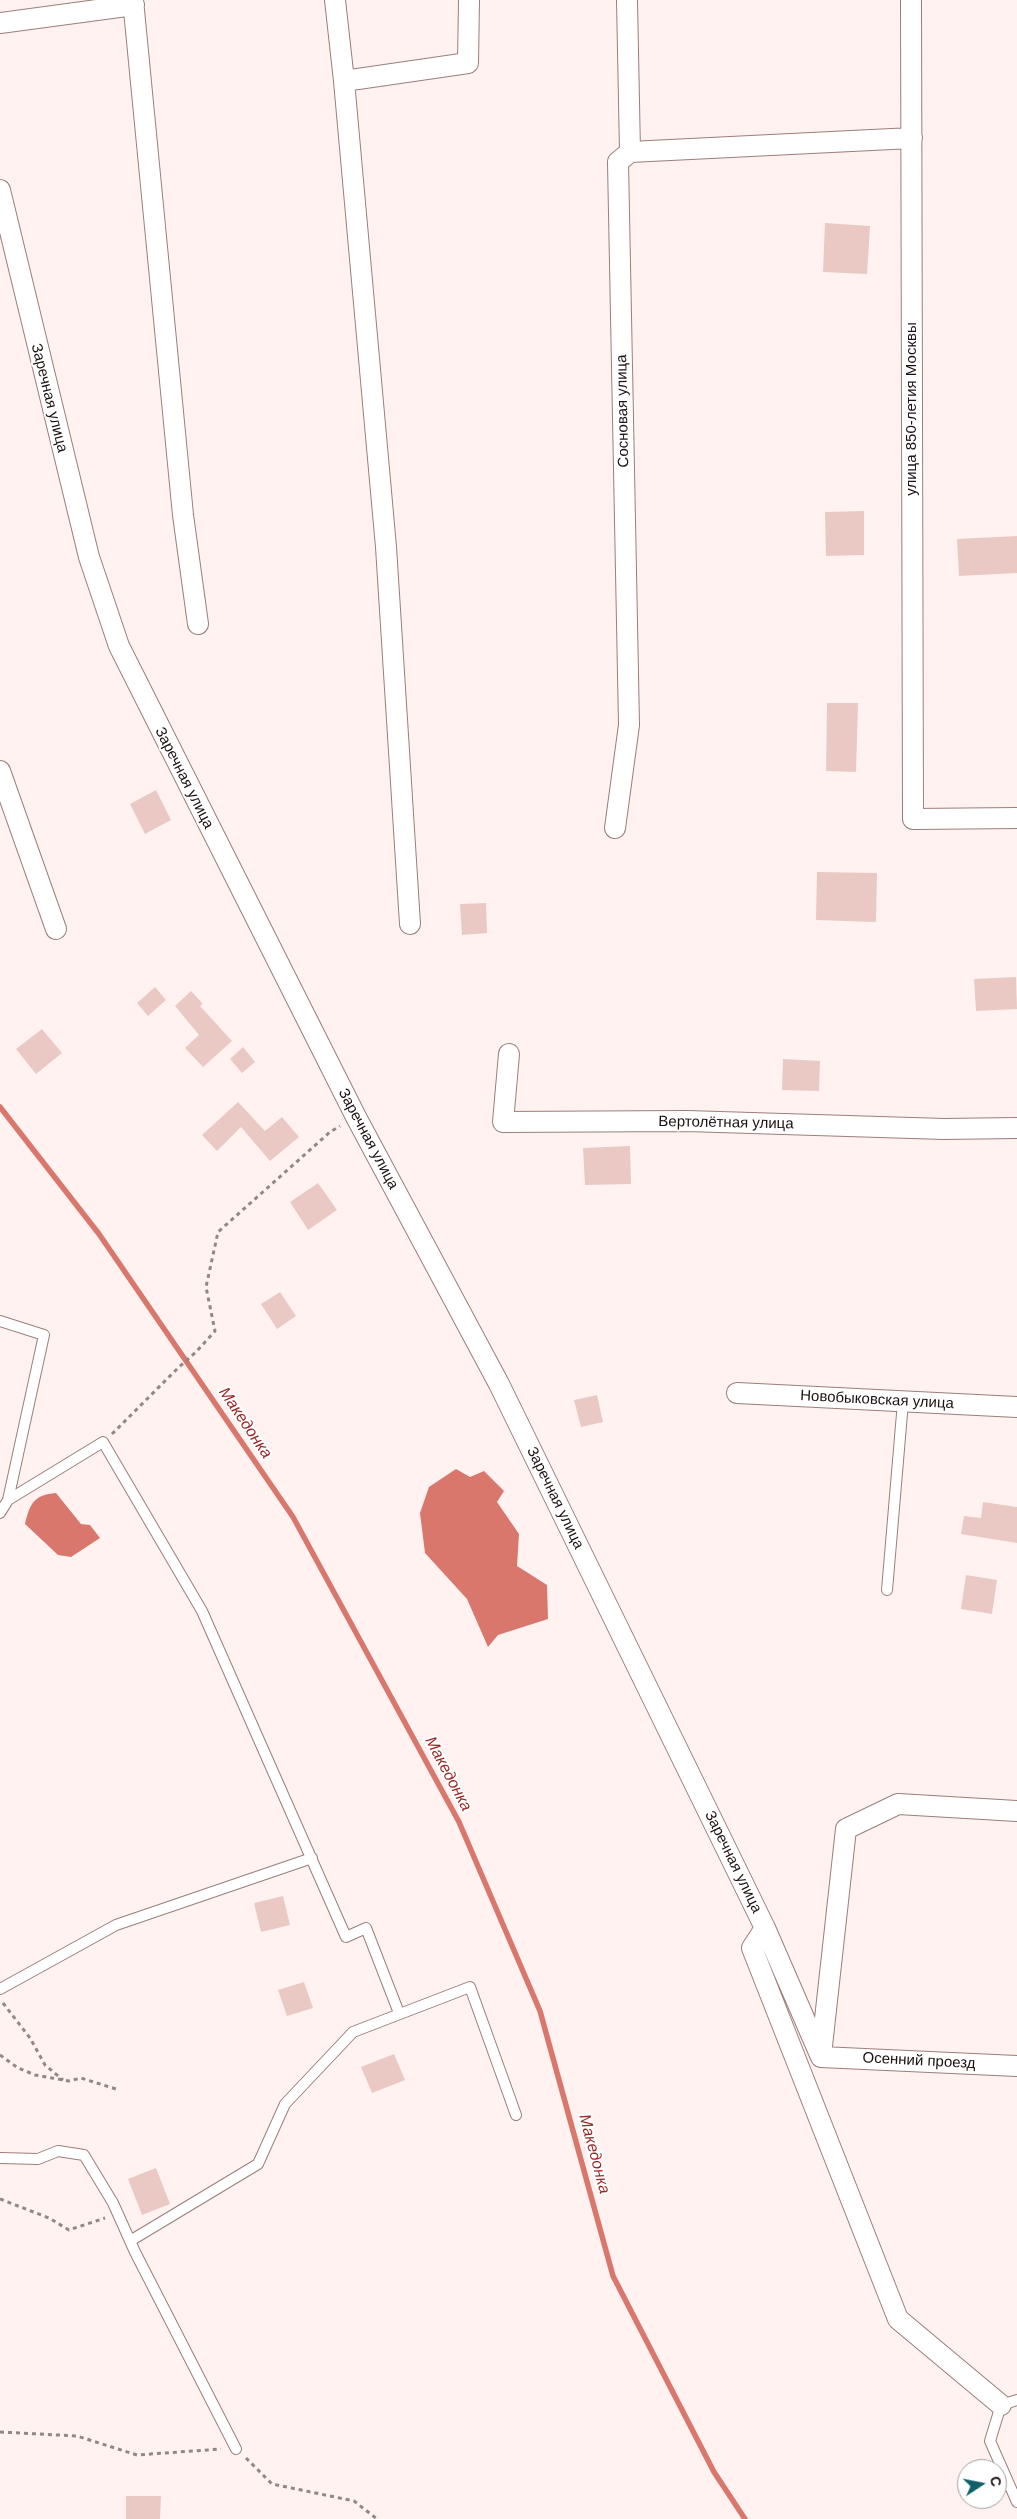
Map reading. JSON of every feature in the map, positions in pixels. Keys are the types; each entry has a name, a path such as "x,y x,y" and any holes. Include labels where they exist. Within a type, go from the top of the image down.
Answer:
{"street":[{"path":"335,0 344,80 386,547 410,924"},
{"path":"344,80 468,63 469,0"},
{"path":"627,0 630,152 912,138"},
{"name":"улица 850-летия Москвы","path":"911,0 913,819 1017,818"},
{"path":"0,23 134,2 183,514 198,624"},
{"name":"Сосновая улица","path":"615,828 628,725 618,162 630,152"},
{"name":"Заречная улица","path":"0,190 8,259 88,557 119,646 356,1117 499,1384 766,1928 821,2056"},
{"path":"0,772 56,929"},
{"name":"Вертолётная улица","path":"509,1054 503,1122 687,1120 944,1129 1017,1128"},
{"name":"Новобыковская улица","path":"737,1393 1017,1407"},
{"path":"821,2056 846,1829 898,1804 1017,1811"},
{"path":"766,1928 752,1948 898,2319 1009,2403"},
{"name":"Осенний проезд","path":"821,2056 1017,2066"}],"lane":[{"path":"0,1321 44,1335 8,1500 0,1513"},
{"path":"887,1590 903,1402"},
{"path":"8,1500 103,1442 202,1611 346,1937 366,1928 400,2013"},
{"path":"0,1989 116,1925 312,1858"},
{"path":"130,2241 258,2164 284,2104 353,2032 470,1987 516,2115"},
{"path":"0,2158 38,2159 58,2151 84,2155 118,2214 236,2448"},
{"path":"1009,2403 990,2442 1017,2502"}],"path":[{"path":"103,1442 196,1352 215,1331 206,1287 218,1232 330,1132 356,1117"},
{"path":"0,2000 30,2038 45,2065 64,2080"},
{"path":"0,2055 18,2068 35,2075 64,2080 81,2078 119,2090"},
{"path":"0,2199 49,2218 69,2230 118,2214"},
{"path":"0,2432 76,2436 137,2455 236,2448 272,2484 354,2501 377,2519"}],"shaded area":[{"path":"456,1469 470,1477 484,1471 504,1491 497,1502 519,1534 517,1566 547,1585 548,1619 498,1635 488,1647 467,1599 425,1553 420,1513 429,1487"},
{"path":"56,1493 81,1524 90,1525 100,1538 71,1557 58,1555 25,1524 34,1501 43,1496"}],"building":[{"path":"825,223 870,226 867,274 823,272"},
{"path":"864,511 864,555 826,556 825,512"},
{"path":"1017,536 1017,573 959,576 957,539"},
{"path":"827,703 858,703 856,772 826,771"},
{"path":"156,790 171,820 145,834 130,804"},
{"path":"817,872 877,873 876,922 816,920"},
{"path":"486,903 487,933 462,935 460,904"},
{"path":"1016,977 1017,1009 976,1011 974,979"},
{"path":"155,987 166,1000 148,1016 137,1003"},
{"path":"191,991 203,1004 200,1006 232,1041 203,1067 185,1048 199,1035 175,1006"},
{"path":"42,1029 62,1053 36,1074 16,1049"},
{"path":"243,1047 255,1062 242,1073 230,1059"},
{"path":"783,1059 820,1061 819,1091 782,1090"},
{"path":"238,1102 265,1131 282,1117 299,1137 270,1161 241,1127 217,1151 202,1135"},
{"path":"630,1146 631,1184 585,1185 583,1148"},
{"path":"318,1183 337,1210 308,1230 290,1202"},
{"path":"280,1292 296,1316 277,1329 261,1304"},
{"path":"597,1395 603,1422 581,1427 574,1400"},
{"path":"983,1502 1017,1507 1017,1543 961,1534 964,1516 981,1518"},
{"path":"966,1575 997,1580 992,1614 961,1609"},
{"path":"283,1896 290,1925 261,1932 254,1903"},
{"path":"304,1982 313,2008 287,2016 278,1990"},
{"path":"394,2054 405,2080 372,2093 361,2067"},
{"path":"156,2168 170,2204 142,2215 128,2179"},
{"path":"126,2496 161,2496 160,2519 126,2519"}],"waterway":[{"name":"Македонка","path":"0,1107 99,1234 293,1517 459,1822 540,2011 613,2276 714,2472 745,2519"}]}
